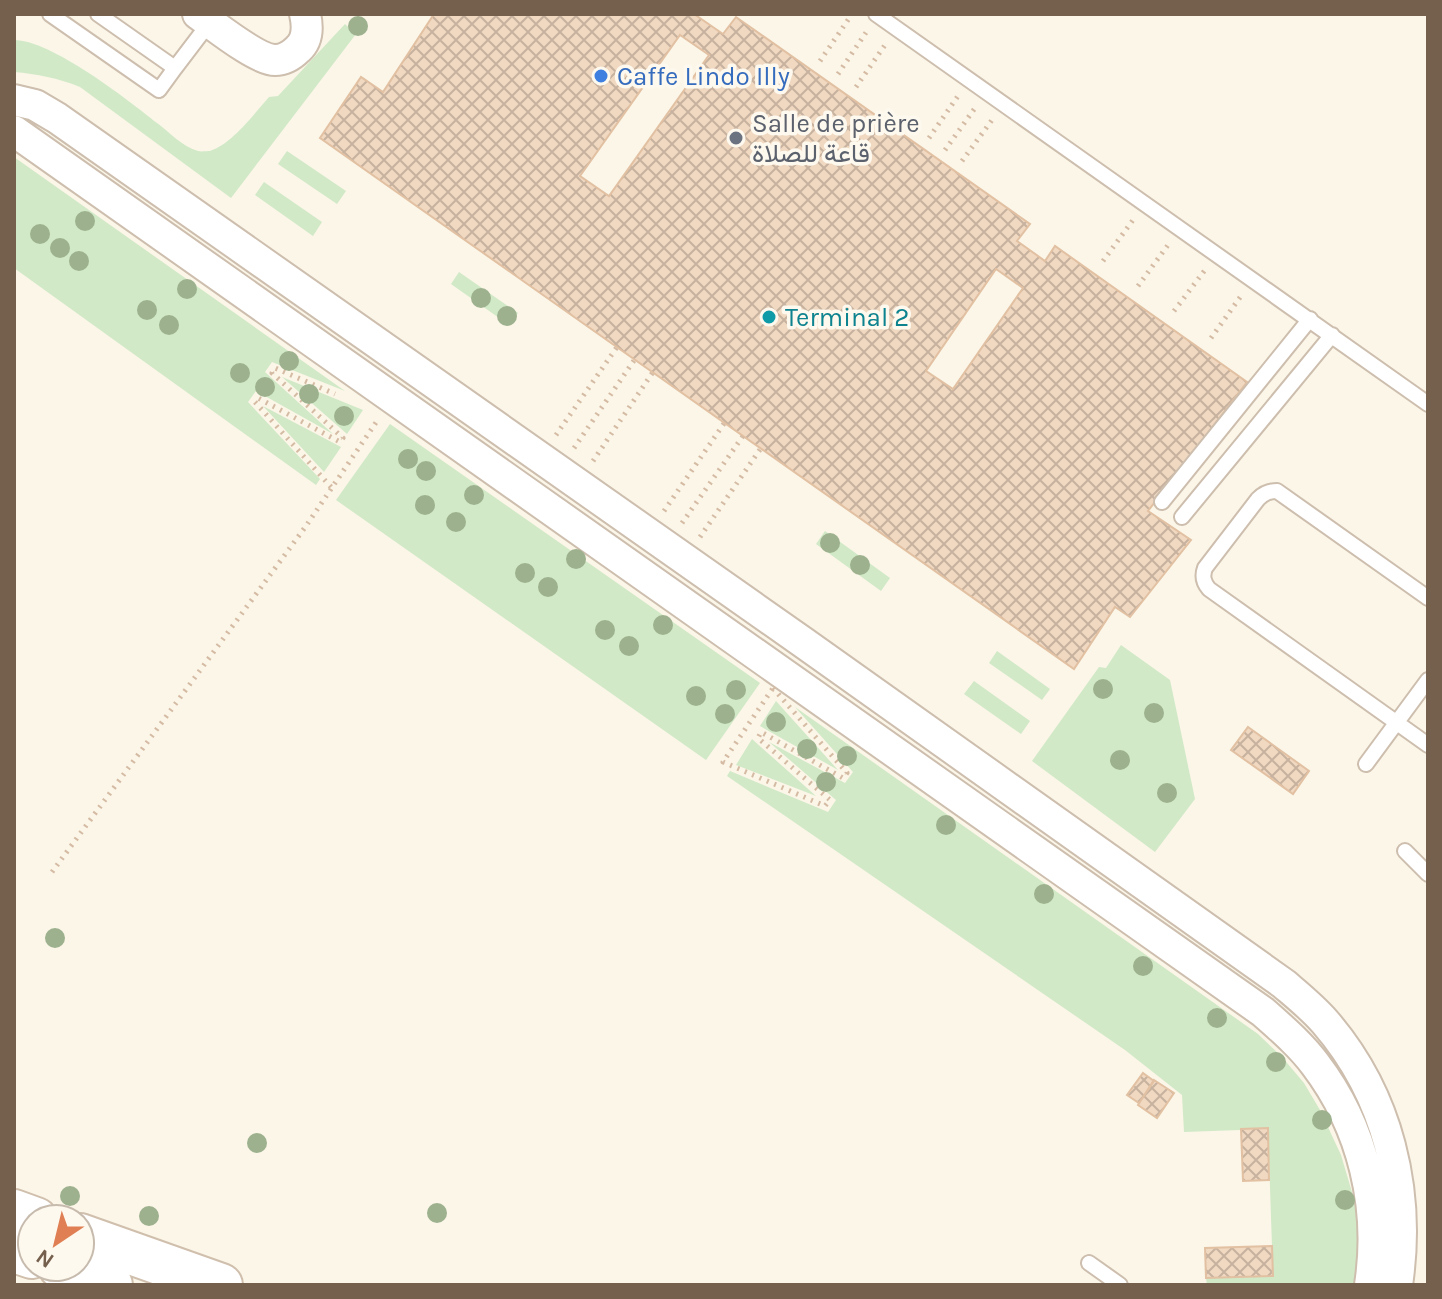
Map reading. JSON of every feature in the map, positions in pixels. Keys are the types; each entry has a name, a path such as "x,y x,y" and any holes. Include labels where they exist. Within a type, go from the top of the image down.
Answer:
{"main road":[{"path":"96,1241 221,1285"}],"street":[{"path":"204,18 259,56 275,60 290,56 302,46 308,31 305,14"},
{"path":"14,100 35,105 57,118 1284,984 1323,1019 1355,1061 1378,1108 1393,1156 1401,1206 1401,1257 1397,1285"},
{"path":"14,131 1272,1020 1315,1063 1335,1094 1364,1160 1374,1229 1370,1285"}],"lane":[{"path":"50,14 159,90 204,18"},
{"path":"98,14 175,68"},
{"path":"877,15 1428,404"},
{"path":"1162,502 1310,319"},
{"path":"1182,517 1332,335"},
{"path":"1428,598 1277,491 1263,493 1203,574 1209,589 1428,745"},
{"path":"1366,764 1428,680"},
{"path":"1405,851 1428,874"},
{"path":"1089,1263 1120,1285"}],"path":[{"path":"820,61 852,14"},
{"path":"838,74 877,15"},
{"path":"856,87 896,28"},
{"path":"929,138 969,79"},
{"path":"945,150 987,92"},
{"path":"962,161 1004,104"},
{"path":"1103,261 1145,203"},
{"path":"1138,286 1180,228"},
{"path":"1174,311 1216,254"},
{"path":"1211,338 1253,279"},
{"path":"559,471 617,347"},
{"path":"559,471 635,359"},
{"path":"331,487 255,402 258,398 340,442 343,438 272,373 275,368 341,397"},
{"path":"559,471 653,372"},
{"path":"52,872 306,526 381,414"},
{"path":"667,547 725,422"},
{"path":"667,547 743,436"},
{"path":"667,547 761,448"},
{"path":"773,688 847,773 843,778 761,732 758,738 830,800 825,806 723,762 773,688"}],"green space":[{"path":"345,24 356,34 231,198 80,87 47,77 14,72 14,40 48,50 108,86 187,146 210,151 234,135 269,97 278,96"},
{"path":"287,151 346,191 337,204 278,164"},
{"path":"14,157 345,391 272,362 265,372 333,434 256,391 248,402 320,479 316,485 14,268"},
{"path":"264,182 322,222 313,236 255,195"},
{"path":"459,272 518,313 509,325 451,284"},
{"path":"282,377 363,410 347,434"},
{"path":"263,406 341,447 324,472"},
{"path":"390,424 760,683 706,760 336,500"},
{"path":"825,531 890,578 881,591 816,544"},
{"path":"1121,645 1170,680 1195,799 1155,852 1032,761 1099,667 1106,668"},
{"path":"997,651 1050,689 1042,700 989,663"},
{"path":"974,681 1030,721 1021,734 964,694"},
{"path":"776,701 838,770 760,726"},
{"path":"795,707 1258,1034 1282,1057 1304,1083 1341,1155 1357,1209 1359,1285 1207,1285 1206,1278 1273,1276 1268,1129 1184,1132 1182,1095 1125,1050 727,776 730,771 828,812 836,800 769,742 845,783 853,772"},
{"path":"752,739 816,796 736,765"}],"building":[{"name":"Terminal 2","path":"434,14 694,14 723,34 736,17 1030,224 1017,241 1045,261 1055,246 1247,382 1148,511 1191,540 1130,617 1115,607 1074,669 320,138 361,77 383,92","holes":["680,35 709,55 609,196 580,176","996,269 1023,288 953,389 926,371"]},
{"path":"1248,727 1309,771 1293,794 1231,750"},
{"path":"1143,1073 1154,1081 1139,1103 1127,1095"},
{"path":"1154,1080 1174,1093 1157,1118 1138,1105"},
{"path":"1268,1128 1269,1180 1243,1181 1241,1129"},
{"path":"1272,1246 1273,1276 1206,1278 1205,1248"}],"place":[{"name":"Caffe Lindo Illy","path":"601,76"},
{"name":"Salle de prière قاعة للصلاة","path":"736,138"},
{"name":"Terminal 2","path":"769,317"}]}
